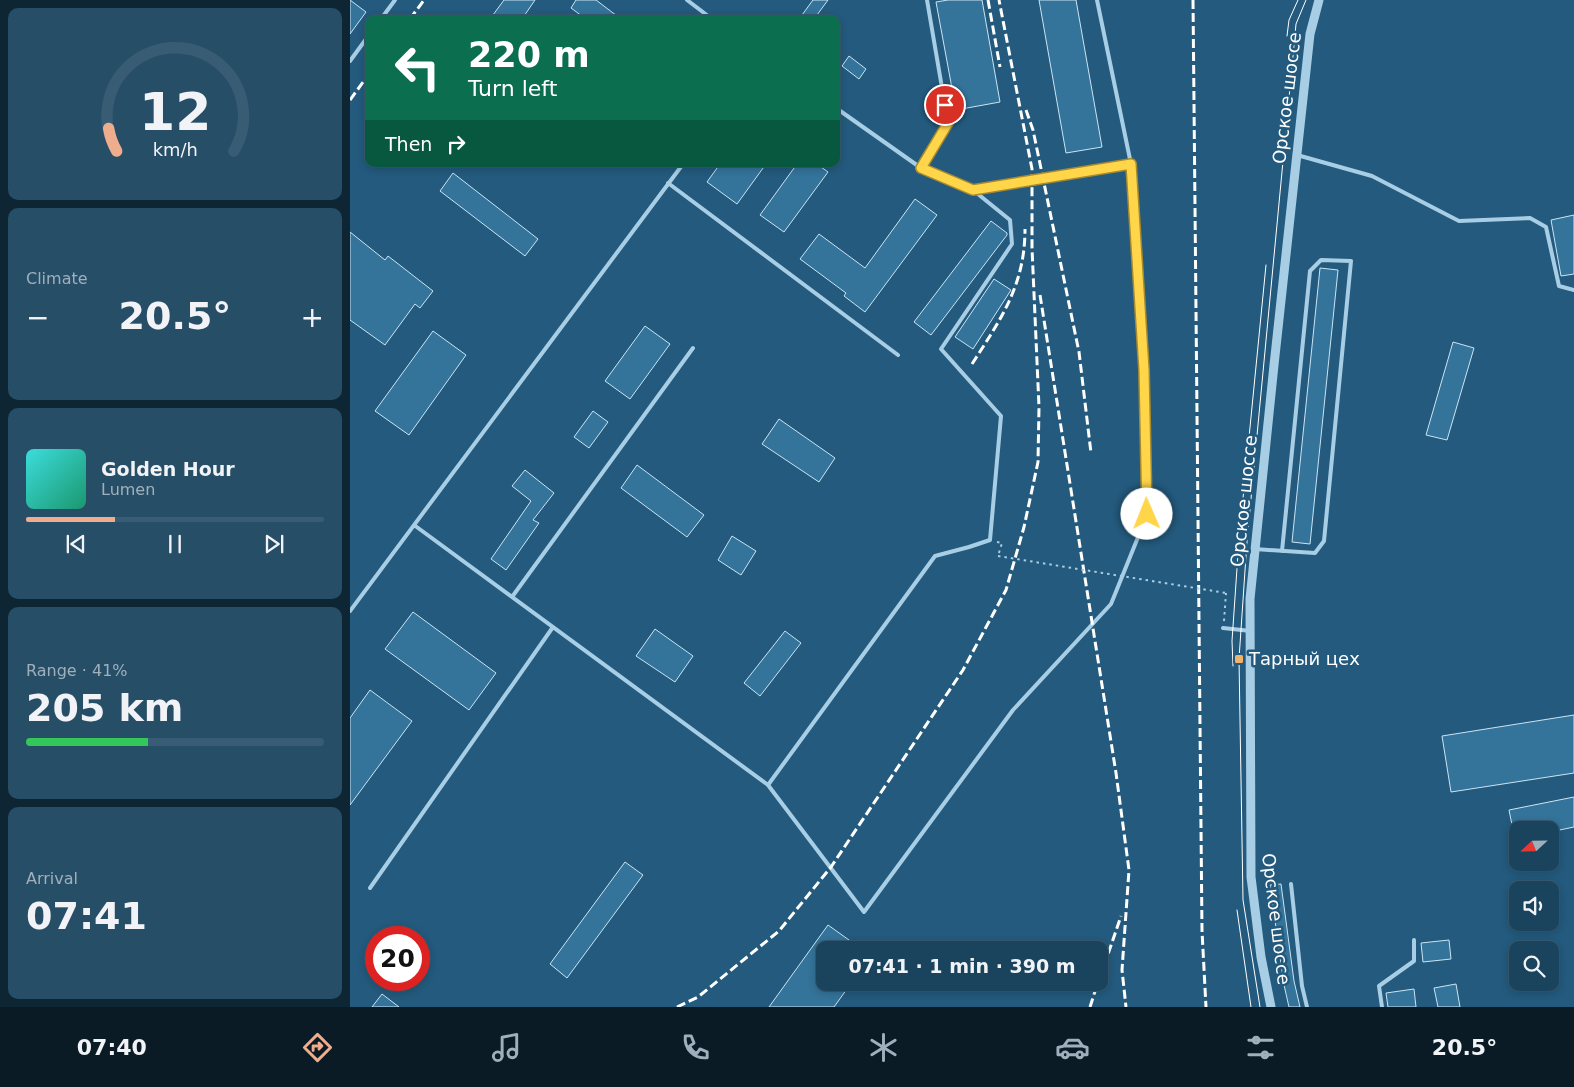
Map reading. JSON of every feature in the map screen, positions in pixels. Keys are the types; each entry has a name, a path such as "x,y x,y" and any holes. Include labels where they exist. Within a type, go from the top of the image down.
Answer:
{"street":[{"name":"Орское шоссе","path":"1271,1007 1261,957 1250,877 1250,599 1310,34 1319,0"}],"lane":[{"path":"384,15 395,0"},
{"path":"687,0 707,15"},
{"path":"921,168 948,123 927,0"},
{"path":"414,525 768,785 864,912 1013,710 1111,604 1147,514 1144,370 1131,164 1097,0"},
{"path":"350,61 365,40"},
{"path":"768,785 935,556 970,548 990,540 1001,416 941,349 1012,244 1010,220 973,190 921,168 840,111"},
{"path":"1297,155 1372,176 1459,221 1530,218 1546,227 1559,286 1574,290"},
{"path":"973,190 1131,164"},
{"path":"350,611 681,167"},
{"path":"668,183 898,355"},
{"path":"1255,549 1282,551 1315,553 1324,541 1351,261 1320,260 1310,271 1282,551"},
{"path":"512,597 693,348"},
{"path":"370,888 553,627"},
{"path":"1223,628 1250,631"},
{"path":"1291,884 1302,986 1307,1007"},
{"path":"1382,1007 1379,986 1414,961 1414,940"}],"path":[{"path":"990,540 1002,544 998,556 1226,593 1223,628"}],"building":[{"path":"350,0 366,12 350,34"},
{"path":"504,0 535,0 525,15 493,15"},
{"path":"576,0 596,0 616,15 581,15 571,8"},
{"path":"813,0 828,0 817,15 802,15"},
{"path":"982,0 1000,102 956,110 936,2"},
{"path":"1039,0 1076,0 1102,147 1066,153"},
{"path":"849,56 866,69 859,79 842,66"},
{"path":"718,167 764,167 737,204 707,182"},
{"path":"795,167 821,167 828,172 784,232 760,215"},
{"path":"453,173 538,239 525,256 440,191"},
{"path":"915,199 937,215 865,312 844,296 846,293 800,259 819,234 865,268"},
{"path":"1574,215 1574,274 1561,276 1551,220"},
{"path":"991,221 1007,233 1007,235 931,335 914,322"},
{"path":"350,232 385,260 388,256 433,291 420,308 415,304 385,345 350,320"},
{"path":"1320,268 1338,270 1310,544 1292,542"},
{"path":"994,279 1011,290 973,349 955,337"},
{"path":"645,326 670,344 630,399 605,381"},
{"path":"433,331 466,355 409,435 375,411"},
{"path":"1453,342 1474,348 1447,440 1426,435"},
{"path":"593,411 608,422 589,448 574,437"},
{"path":"779,419 835,458 819,482 762,444"},
{"path":"637,465 704,515 687,537 621,488"},
{"path":"525,470 554,493 533,520 539,523 506,570 491,559 531,501 512,486"},
{"path":"732,536 756,551 741,575 718,560"},
{"path":"413,612 496,673 469,710 385,649"},
{"path":"655,629 693,656 675,682 636,656"},
{"path":"785,631 801,643 760,696 744,683"},
{"path":"370,690 412,721 350,805 350,718"},
{"path":"1574,715 1574,773 1451,792 1442,736"},
{"path":"1574,797 1574,827 1559,830 1559,821 1511,821 1509,810"},
{"path":"625,862 643,875 567,978 550,964"},
{"path":"1281,884 1294,981 1300,1007 1289,1007 1284,985 1270,885"},
{"path":"828,925 850,941 816,941"},
{"path":"1449,940 1451,959 1423,962 1421,943"},
{"path":"816,942 816,991 846,991 834,1007 769,1007"},
{"path":"1456,984 1460,1007 1438,1007 1434,988"},
{"path":"1414,989 1416,1007 1388,1007 1386,993"},
{"path":"382,994 399,1007 372,1007"}],"tram line":[{"path":"1287,36 1289,20 1298,0"},
{"path":"1260,1007 1243,900 1239,659 1247,541 1296,24 1306,0"},
{"path":"1233,666 1232,641 1239,539 1266,265"},
{"path":"1237,910 1251,1007"}],"railway":[{"path":"413,15 424,0"},
{"path":"988,0 1000,67"},
{"path":"677,1007 698,997 779,931 831,867 963,670 1006,590 1024,527 1038,462 1039,407 1032,248 1032,169 999,0"},
{"path":"1193,0 1202,931 1206,1007"},
{"path":"350,100 365,79"},
{"path":"1026,110 1033,130 1079,352 1091,453"},
{"path":"972,364 1002,316 1016,284 1024,249 1025,229"},
{"path":"1040,295 1116,773 1129,870 1122,970 1126,1007"},
{"path":"1108,954 1121,916"},
{"path":"1090,1007 1095,991"}],"place":[{"name":"Тарный цех","path":"1239,659"}],"route":[{"path":"945,105 948,123 921,168 973,190 1131,164 1144,370 1147,514"}]}
